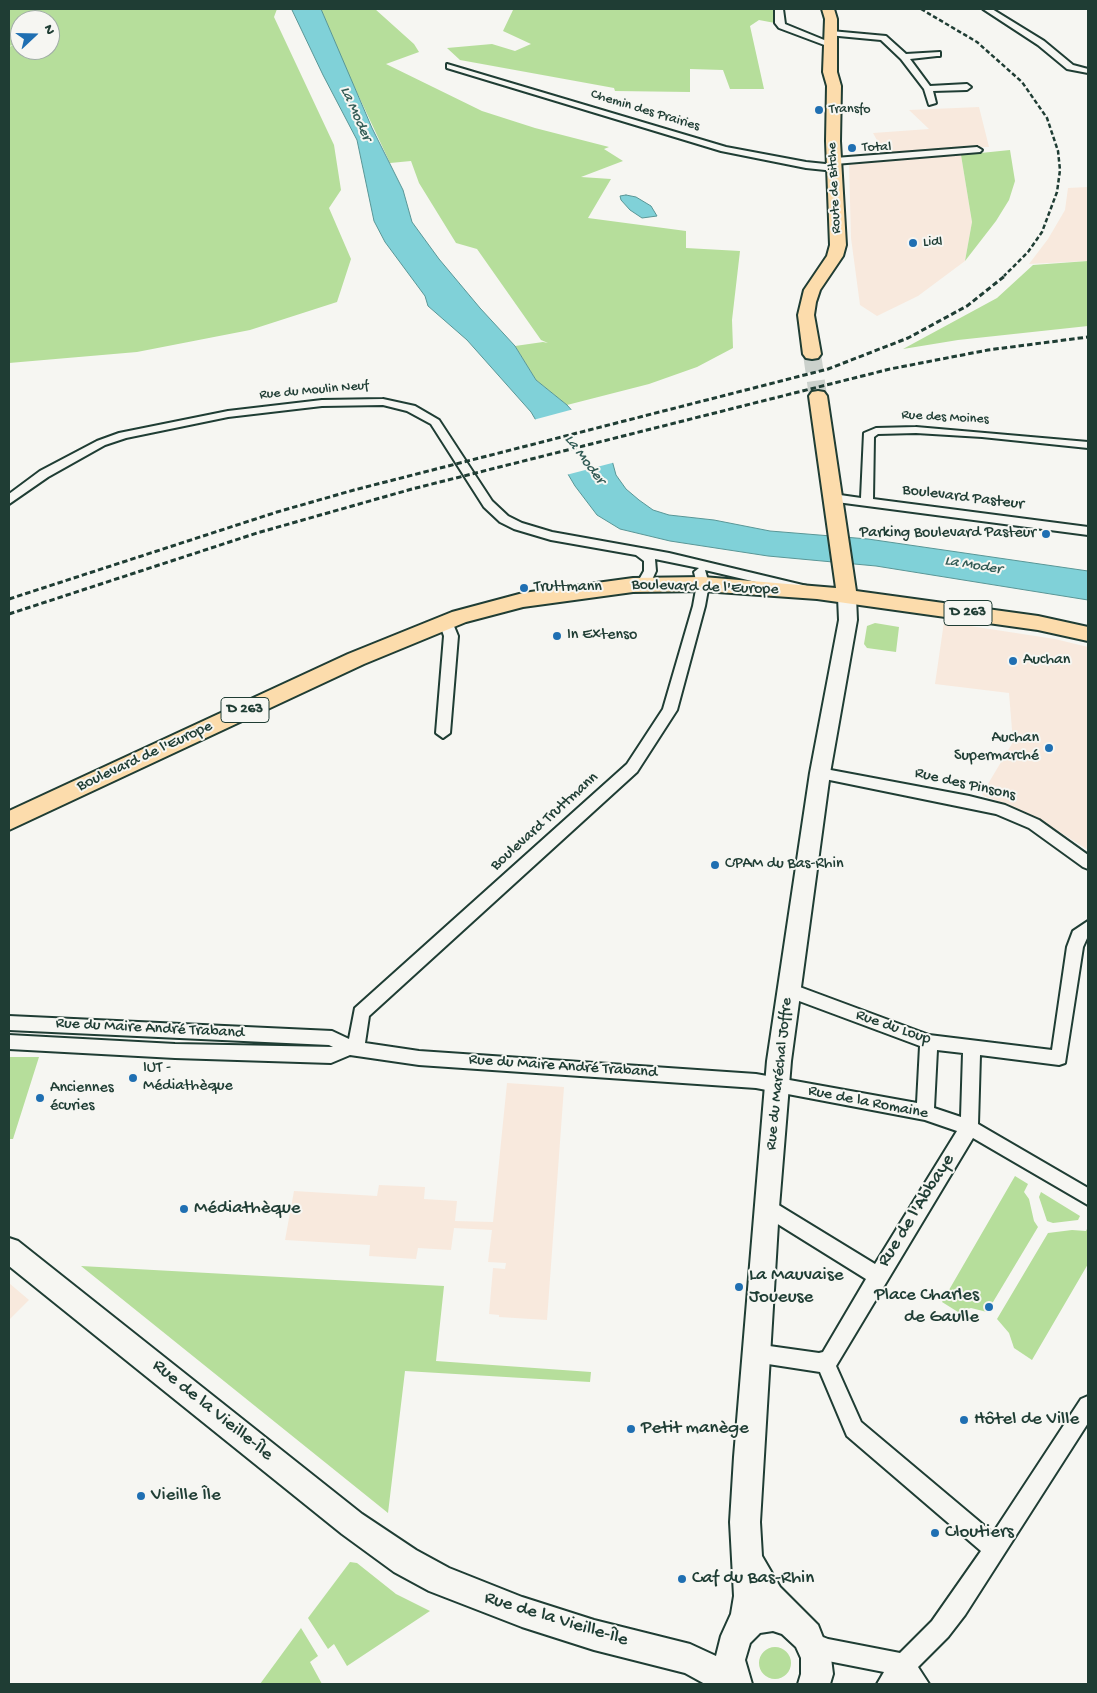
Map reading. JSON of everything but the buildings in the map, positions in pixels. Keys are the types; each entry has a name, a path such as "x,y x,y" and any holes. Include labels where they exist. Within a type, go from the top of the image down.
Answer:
{"main road":[{"name":"Route de Bitche","path":"812,354 806,316 808,302 812,290 835,256 838,245 832,130 835,104 834,86 830,72 831,19 828,9"},
{"path":"818,396 847,597"},
{"name":"Boulevard de l'Europe","path":"9,821 356,659 446,622 484,609 523,600 633,585 703,584 813,592 847,597"},
{"name":"D 263","path":"847,597 1014,619 1088,634"}],"street":[{"path":"779,9 779,23 782,26 831,38 883,38 904,57 928,89 932,103"},
{"path":"987,9 1041,43 1070,67 1088,71"},
{"path":"904,57 937,54"},
{"name":"Chemin des Prairies","path":"450,66 718,148 806,165 835,164 977,150"},
{"path":"928,89 967,87"},
{"name":"Rue du Moulin Neuf","path":"9,500 44,474 101,443 123,435 228,414 322,404 383,402 411,408 435,422 488,504 510,522 540,534 686,561 780,582 813,592"},
{"name":"Rue des Moines","path":"867,502 868,435 876,431 916,430 1088,444"},
{"name":"Boulevard Pasteur","path":"836,512 867,502 1088,531"},
{"path":"633,585 645,581 650,571 650,560 641,553"},
{"path":"686,561 700,572 703,584"},
{"name":"Boulevard Truttmann","path":"353,1048 361,1012 632,768 670,710 703,584"},
{"name":"Rue du Maréchal Joffre","path":"736,1684 730,1660 746,1614 749,1596 745,1522 766,1207 778,1085 789,990 820,773 848,620 847,597"},
{"path":"443,734 451,636 446,622"},
{"name":"Rue des Pinsons","path":"820,773 969,801 1000,809 1034,824 1088,863"},
{"name":"Rue du Loup","path":"789,990 929,1042 1059,1058 1083,933"},
{"name":"Rue du Maire André Traband","path":"9,1023 332,1038 353,1048 419,1058 756,1081 778,1085"},
{"name":"Rue du Maire André Traband","path":"9,1042 175,1051 331,1056 353,1048"},
{"path":"925,1112 929,1042"},
{"path":"969,1128 972,1046"},
{"name":"Rue de la Romaine","path":"778,1085 807,1092 925,1112 969,1128 1088,1197"},
{"name":"Rue de l'Abbaye","path":"825,1362 830,1358 969,1128"},
{"path":"766,1207 878,1276"},
{"name":"Rue de la Vieille-Île","path":"9,1250 352,1524 389,1551 419,1569 468,1592 522,1612 690,1659 736,1684"},
{"path":"755,1353 819,1363 825,1362 854,1429 994,1548"},
{"path":"888,1684 903,1665 919,1652 940,1629 1088,1406"},
{"name":"Rue du Maréchal Joffre","path":"747,1555 769,1598 801,1632"},
{"path":"690,1659 720,1650 749,1622 760,1617 773,1616 828,1650 903,1665 918,1684"},
{"path":"801,1632 817,1666 814,1684"}],"shaded area":[{"path":"979,107 989,147 957,147 961,155 972,222 965,261 918,296 877,316 860,305 851,238 849,164 911,159 905,151 884,153 873,133 929,129 909,110"},
{"path":"1088,187 1088,261 1029,264 1048,239 1065,210 1068,188"},
{"path":"944,622 1055,639 1088,647 1088,850 1044,822 982,794 1013,742 1009,693 935,684"},
{"path":"507,1083 564,1087 547,1320 499,1317 499,1315 489,1314 493,1268 505,1269 506,1263 488,1262 492,1230 454,1228 451,1250 418,1248 416,1259 369,1256 370,1245 285,1240 294,1191 377,1196 379,1185 425,1187 424,1199 457,1201 455,1221 493,1222"},
{"path":"9,1283 29,1300 9,1320"}],"green space":[{"path":"9,9 277,9 274,17 334,145 341,190 329,208 351,259 337,302 250,330 137,352 9,363 9,47 10,60 60,60 60,10 10,10 10,46"},
{"path":"321,9 375,9 414,44 419,52 386,64 482,111 535,128 609,147 604,149 623,161 581,177 611,179 588,218 686,231 686,248 740,251 732,320 733,348 697,367 649,384 567,405 536,380 515,346 548,343 541,340 477,249 456,243 419,183 411,161 390,163 346,69"},
{"path":"775,9 775,23 759,20 750,26 764,89 730,89 723,70 690,69 690,92 615,91 614,88 460,60 447,48 492,44 515,51 531,44 503,31 513,10"},
{"path":"1010,150 1015,181 1009,200 996,221 965,261 972,222 961,155"},
{"path":"1088,261 1088,326 958,340 903,349 997,298 1033,265"},
{"path":"875,623 899,627 896,652 867,648 864,644 867,626"},
{"path":"9,1057 39,1057 13,1139 9,1139"},
{"path":"1015,1176 1028,1184 1024,1192 1029,1199 1034,1221 1038,1227 987,1312 971,1308 958,1312 942,1302"},
{"path":"1041,1192 1080,1216 1078,1220 1053,1223 1047,1221 1039,1197"},
{"path":"1088,1227 1088,1264 1032,1360 1014,1348 1009,1333 997,1319 1048,1233 1072,1230 1086,1231"},
{"path":"81,1266 444,1286 436,1361 591,1372 590,1382 405,1371 388,1513"},
{"path":"350,1562 357,1563 396,1594 430,1611 347,1666 334,1644 328,1649 308,1618"},
{"path":"301,1628 318,1656 310,1662 322,1684 260,1684"},
{"path":"775,1647 781,1648 786,1652 790,1657 790,1669 786,1674 781,1678 775,1679 769,1678 764,1674 760,1669 759,1663 760,1657 764,1652 769,1648"}],"water":[{"name":"La Moder","path":"321,9 372,128 403,190 412,222 439,259 515,346 536,380 567,405 610,453 616,475 626,489 639,500 653,510 669,515 714,520 770,531 868,539 1088,571 1088,600 876,566 768,556 670,541 620,529 597,515 575,486 531,412 467,340 428,306 425,296 385,242 374,221 357,140 323,75 292,10"},
{"path":"620,196 636,197 651,206 657,216 642,218 630,210 621,200"}],"pier":[{"path":"574,409 612,452 616,462 566,475 533,420"}],"tunnel":[{"path":"812,354 818,396"}],"railway":[{"path":"921,9 977,42 1022,82 1047,118 1058,151 1060,170 1057,192 1042,232 1028,252 1004,276"},
{"path":"9,599 277,512 354,490 828,369 908,338 967,306 1006,275"},
{"path":"9,614 257,533 412,489 890,369 988,350 1088,337"}],"place":[{"name":"Transfo","path":"819,110"},
{"name":"Total","path":"852,148"},
{"name":"Lidl","path":"913,243"},
{"name":"Parking Boulevard Pasteur","path":"1046,534"},
{"name":"Truttmann","path":"524,588"},
{"name":"In Extenso","path":"557,636"},
{"name":"Auchan","path":"1013,661"},
{"name":"Auchan Supermarché","path":"1049,748"},
{"name":"CPAM du Bas-Rhin","path":"715,865"},
{"name":"IUT - Médiathèque","path":"133,1078"},
{"name":"Anciennes écuries","path":"40,1098"},
{"name":"Médiathèque","path":"184,1209"},
{"name":"La Mauvaise Joueuse","path":"739,1287"},
{"name":"Place Charles de Gaulle","path":"989,1307"},
{"name":"Hôtel de Ville","path":"964,1420"},
{"name":"Petit manège","path":"631,1429"},
{"name":"Vieille Île","path":"141,1496"},
{"name":"Cloutiers","path":"935,1533"},
{"name":"Caf du Bas-Rhin","path":"682,1579"}]}
